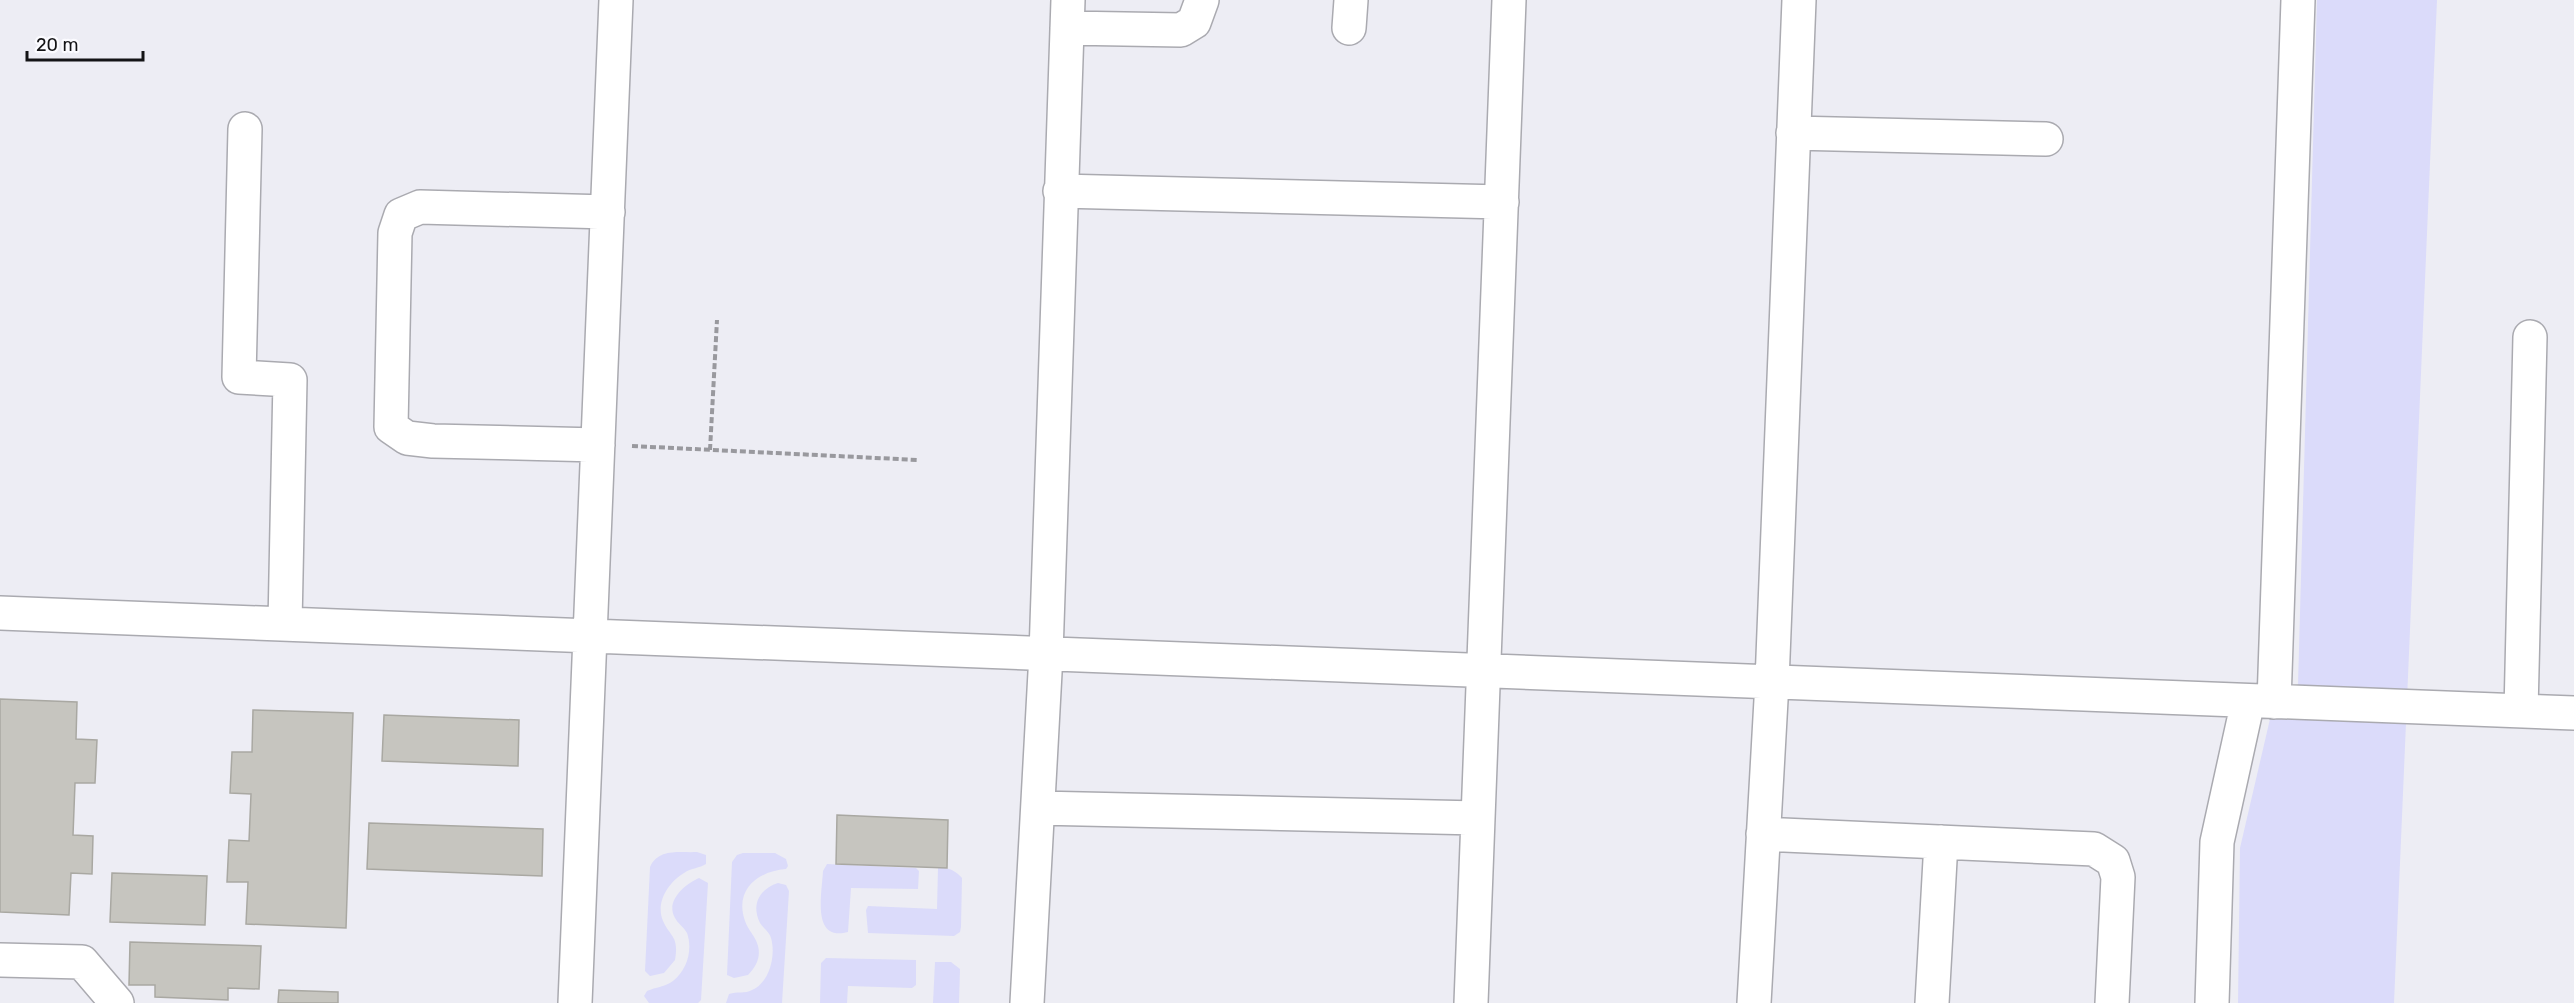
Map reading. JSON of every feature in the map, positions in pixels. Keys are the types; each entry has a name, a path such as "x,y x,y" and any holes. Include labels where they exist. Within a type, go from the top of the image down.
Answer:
{"street":[{"path":"575,1003 616,0"},
{"path":"1027,1003 1046,654 1060,190 1068,14 1181,30 1194,22 1202,0"},
{"path":"1471,1003 1509,0"},
{"path":"1754,1003 1772,682 1799,0"},
{"path":"2212,1003 2217,842 2261,701 2298,0"},
{"path":"245,129 239,376 290,380 285,624"},
{"path":"1794,133 2046,139"},
{"path":"1060,190 1502,202"},
{"path":"598,445 433,441 407,438 391,428 395,233 401,215 420,207 608,212"},
{"path":"2521,711 2530,337"},
{"path":"0,613 2574,713"},
{"path":"1038,808 1478,818"},
{"path":"1763,834 2094,849 2114,861 2118,877 2112,1003"},
{"path":"1932,1003 1941,842"},
{"path":"0,960 82,962 117,1003"}],"path":[{"path":"710,450 717,320"},
{"path":"598,445 918,460"}],"shaded area":[{"path":"2317,0 2437,0 2394,1003 2238,1003 2240,848 2270,719 2298,685"},
{"path":"697,852 706,855 706,864 678,877 662,900 663,921 674,938 676,946 675,960 664,973 650,976 645,971 650,867 664,854"},
{"path":"775,853 786,859 788,866 786,869 758,878 746,891 742,910 746,924 757,943 759,954 748,975 734,978 727,975 732,862 737,855"},
{"path":"827,864 916,868 919,871 918,889 851,888 848,932 836,933 828,930 821,914 823,871"},
{"path":"938,868 952,870 962,878 960,932 954,936 868,933 866,910 868,906 937,909"},
{"path":"699,878 708,883 701,1000 698,1003 649,1003 644,996 647,991 673,981 682,971 688,959 689,939 686,931 675,918 673,905 678,894 688,884"},
{"path":"778,883 786,885 789,891 782,1003 726,1003 729,994 752,990 767,975 772,960 772,945 770,936 760,923 756,910 758,899 766,889"},
{"path":"826,958 916,960 916,985 912,988 848,986 847,1003 820,1003 821,963"},
{"path":"935,962 951,962 960,969 959,1003 933,1003"}],"building":[{"path":"0,699 77,702 76,739 97,740 95,783 75,783 73,835 93,836 92,874 71,873 69,915 0,912"},
{"path":"253,710 353,713 346,928 246,924 248,882 227,882 229,840 249,841 251,794 230,793 232,752 252,752"},
{"path":"384,715 519,720 518,766 382,761"},
{"path":"837,815 948,820 947,868 836,864"},
{"path":"369,823 543,829 542,876 367,869"},
{"path":"112,873 207,876 205,925 110,922"},
{"path":"130,942 261,946 259,989 228,988 228,1000 155,997 155,985 129,985"},
{"path":"279,990 338,992 338,1003 278,1003"}]}
